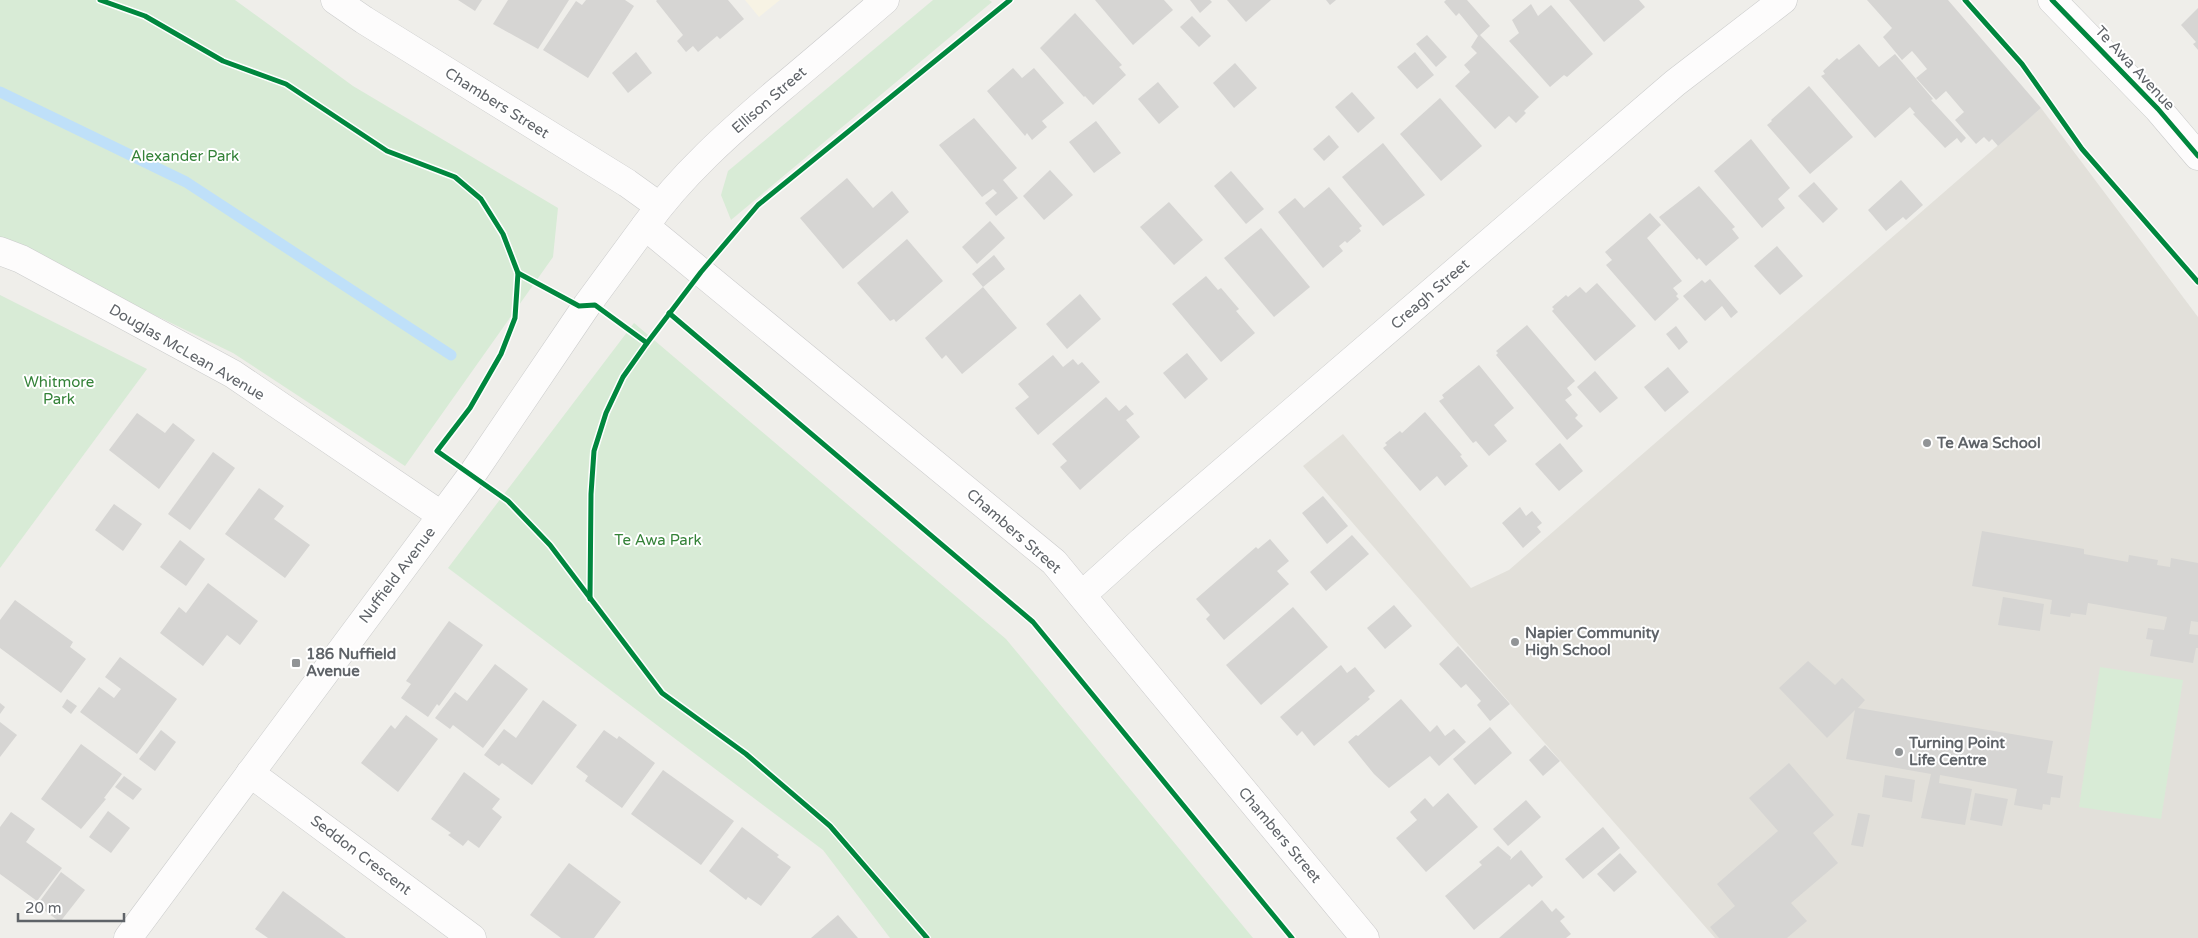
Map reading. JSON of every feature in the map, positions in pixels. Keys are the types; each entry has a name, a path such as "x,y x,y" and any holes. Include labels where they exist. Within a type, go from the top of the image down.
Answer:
{"street":[{"name":"Chambers Street","path":"335,0 364,20 627,183 652,216 1054,562 1365,938"},
{"name":"Ellison Street","path":"652,216 700,162 739,124 885,0"},
{"name":"Creagh Street","path":"1082,595 1142,541 1675,83 1783,0"},
{"name":"Te Awa Avenue","path":"2052,0 2158,109 2198,156"},
{"name":"Nuffield Avenue","path":"128,938 442,515 587,305 652,216"},
{"name":"Douglas McLean Avenue","path":"0,251 21,259 234,374 442,515"},
{"name":"Seddon Crescent","path":"250,773 472,938"}],"shaded area":[{"path":"745,0 780,0 759,17"},
{"name":"Te Awa School","path":"2041,108 2198,317 2198,938 1715,938 1303,466 1343,434 1471,588 1509,570"}],"green space":[{"name":"Alexander Park","path":"0,0 235,0 353,86 558,208 553,257 405,466 233,353 0,240"},
{"path":"933,0 989,0 992,2 731,220 721,195 728,171"},
{"name":"Whitmore Park","path":"0,295 147,369 0,568"},
{"name":"Te Awa Park","path":"634,323 1006,639 1253,938 890,938 823,850 448,568"},
{"path":"2100,667 2183,680 2161,819 2079,807"}],"building":[{"path":"458,0 482,0 475,11"},
{"path":"508,0 569,0 538,49 493,24"},
{"path":"586,0 625,0 634,6 588,78 543,50 576,1 582,5"},
{"path":"657,0 728,0 744,19 720,39 717,36 698,52 693,46 686,52 677,41 683,35"},
{"path":"1095,0 1164,0 1173,10 1133,45"},
{"path":"1190,0 1210,0 1212,2 1200,13"},
{"path":"1227,0 1271,0 1246,22"},
{"path":"1326,0 1336,0 1330,5"},
{"path":"1446,0 1467,0 1490,26 1480,35 1539,97 1524,111 1526,113 1516,123 1509,116 1495,129 1455,86 1470,72 1464,65 1477,53 1471,47 1478,36 1459,13 1456,16 1444,2"},
{"path":"1569,0 1639,0 1645,7 1604,42"},
{"path":"1867,0 1948,0 2041,108 1998,146 1992,139 1989,142 1984,137 1976,144 1955,120 1964,112 1946,91 1936,100 1916,78 1927,69 1912,51 1902,60 1883,37 1892,28"},
{"path":"1531,4 1538,16 1551,5 1593,54 1567,77 1564,75 1550,87 1509,41 1519,33 1512,20"},
{"path":"2198,8 2198,50 2193,44 2196,42 2181,25"},
{"path":"1075,13 1122,65 1119,67 1126,75 1093,105 1040,48"},
{"path":"1192,16 1211,36 1199,47 1180,27"},
{"path":"1427,35 1447,57 1436,67 1416,44"},
{"path":"1859,44 1879,67 1895,54 1933,99 1931,100 1966,138 1961,143 1957,138 1945,148 1913,114 1915,113 1910,107 1875,138 1821,76 1825,74 1823,71 1837,58 1839,60"},
{"path":"636,52 652,73 628,93 612,73"},
{"path":"1415,52 1434,75 1417,89 1397,67"},
{"path":"1235,63 1257,88 1234,108 1213,83"},
{"path":"1013,68 1022,78 1034,68 1064,103 1042,121 1047,127 1032,140 1027,133 1025,136 987,91"},
{"path":"1158,82 1179,107 1159,124 1138,99"},
{"path":"1809,86 1853,137 1810,174 1767,125"},
{"path":"1352,92 1375,118 1358,133 1335,107"},
{"path":"1440,98 1482,146 1441,181 1400,134"},
{"path":"974,118 1017,168 1003,180 1018,198 996,216 985,203 997,193 993,189 982,197 939,145"},
{"path":"1096,121 1121,153 1094,173 1069,142"},
{"path":"1329,135 1339,147 1324,161 1313,149"},
{"path":"1751,139 1790,188 1778,199 1785,208 1762,228 1714,171"},
{"path":"1383,143 1425,195 1383,226 1342,177"},
{"path":"1050,170 1073,195 1044,220 1023,196"},
{"path":"1231,171 1264,209 1246,224 1214,186"},
{"path":"847,178 873,208 892,191 909,212 843,269 800,218"},
{"path":"1901,180 1923,205 1906,220 1903,217 1886,231 1868,210"},
{"path":"1814,182 1838,209 1823,223 1798,196"},
{"path":"1699,186 1735,227 1732,229 1739,238 1706,266 1699,258 1697,260 1659,217"},
{"path":"1329,187 1362,226 1359,228 1361,231 1347,243 1345,241 1339,246 1343,251 1323,268 1278,212 1295,198 1304,208"},
{"path":"1169,202 1203,240 1174,265 1140,227"},
{"path":"1650,213 1661,225 1647,238 1682,281 1673,288 1678,294 1676,296 1679,299 1655,321 1606,265 1612,260 1605,252"},
{"path":"990,221 1005,238 977,264 962,247"},
{"path":"1261,228 1310,287 1274,317 1224,258"},
{"path":"907,239 943,281 896,322 894,319 890,321 857,283"},
{"path":"1777,246 1803,276 1780,295 1754,266"},
{"path":"994,255 1005,269 983,287 972,274"},
{"path":"1206,276 1218,290 1221,288 1239,309 1236,311 1255,333 1221,362 1172,304"},
{"path":"1710,279 1738,312 1731,318 1722,306 1705,321 1683,296 1702,280 1705,283"},
{"path":"1597,283 1636,326 1595,361 1552,311 1554,309 1552,307 1566,295 1568,297 1580,287 1586,293"},
{"path":"983,287 1017,328 962,374 946,355 942,359 925,338"},
{"path":"1080,294 1101,319 1067,349 1046,324"},
{"path":"1527,325 1575,381 1567,388 1572,395 1565,400 1578,415 1575,418 1583,426 1567,440 1496,355 1498,353 1496,351"},
{"path":"1676,326 1688,342 1679,350 1666,334"},
{"path":"1187,353 1208,379 1185,399 1163,373"},
{"path":"1053,355 1063,367 1073,359 1078,365 1082,362 1100,382 1038,435 1015,408 1029,397 1018,384"},
{"path":"1479,365 1514,408 1494,425 1507,441 1489,456 1476,441 1473,443 1439,401 1444,398 1442,395"},
{"path":"1668,367 1689,392 1665,412 1644,387"},
{"path":"1595,371 1618,398 1600,413 1577,387"},
{"path":"1106,397 1119,411 1126,405 1134,414 1126,420 1140,437 1080,490 1060,467 1067,461 1052,444"},
{"path":"1425,412 1462,455 1460,456 1468,466 1445,486 1437,476 1420,491 1383,448 1387,445 1385,443 1400,431 1402,433"},
{"path":"137,413 165,433 173,423 195,440 159,489 109,450"},
{"path":"1560,443 1583,471 1559,491 1535,464"},
{"path":"213,452 235,468 190,530 168,514"},
{"path":"259,488 284,506 274,519 310,545 285,578 225,534"},
{"path":"1323,496 1348,526 1327,544 1302,513"},
{"path":"114,504 142,524 123,551 95,530"},
{"path":"1520,507 1526,516 1532,511 1542,523 1537,527 1541,532 1523,548 1502,523"},
{"path":"1982,531 2084,549 2084,554 2128,562 2129,555 2158,560 2157,565 2170,567 2171,558 2198,563 2198,622 2191,621 2189,634 2198,635 2198,648 2196,648 2193,663 2150,656 2153,640 2146,639 2148,628 2164,630 2167,617 2088,603 2086,615 2071,613 2070,617 2050,614 2052,600 1972,586"},
{"path":"1352,535 1369,554 1326,591 1310,572"},
{"path":"1270,539 1289,561 1277,571 1289,584 1224,640 1206,619 1210,615 1196,599 1256,547 1258,549"},
{"path":"180,540 205,559 186,586 160,567"},
{"path":"208,583 258,621 240,645 227,635 203,666 160,633 179,607 186,613"},
{"path":"2003,597 2044,604 2040,631 1998,625"},
{"path":"15,600 73,642 70,647 86,659 61,693 0,648 0,620"},
{"path":"1394,605 1412,626 1385,649 1367,628"},
{"path":"1293,607 1328,647 1261,705 1226,665"},
{"path":"449,621 483,645 439,706 437,704 428,717 401,698 411,684 406,681"},
{"path":"1458,646 1510,704 1490,721 1477,705 1481,701 1466,684 1461,688 1439,664"},
{"path":"120,657 177,699 137,754 80,712 99,687 114,698 121,689 105,677"},
{"path":"1808,661 1835,685 1842,678 1865,700 1858,708 2053,741 2047,773 2063,776 2060,798 2051,797 2050,805 2043,804 2042,810 2014,805 2017,789 1940,775 1939,783 1972,789 1965,825 1921,818 1931,774 1846,759 1855,710 1827,738 1779,688"},
{"path":"495,664 528,689 483,748 453,725 450,729 435,718 455,692 467,701"},
{"path":"1341,665 1347,673 1355,667 1375,691 1368,697 1370,699 1314,746 1302,731 1297,736 1280,717"},
{"path":"67,699 77,706 71,714 62,707"},
{"path":"1401,699 1430,732 1437,725 1445,736 1454,729 1466,742 1439,766 1430,756 1389,788 1374,774 1348,742 1356,735 1358,736"},
{"path":"543,700 577,725 532,785 502,763 499,766 484,755 504,729 516,738"},
{"path":"0,703 5,707 0,714"},
{"path":"406,715 438,739 398,792 361,763 391,725 395,729"},
{"path":"0,722 17,735 0,757"},
{"path":"1490,727 1512,753 1475,785 1453,759"},
{"path":"161,730 176,742 155,771 139,759"},
{"path":"604,730 617,739 619,736 655,763 622,808 585,781 588,776 576,767"},
{"path":"81,744 122,774 104,798 106,799 81,829 41,799"},
{"path":"1545,745 1560,761 1543,776 1529,760"},
{"path":"1789,763 1834,815 1813,833 1838,863 1791,903 1807,921 1787,938 1719,938 1710,927 1735,906 1717,884 1778,831 1749,798"},
{"path":"663,770 734,821 701,865 631,814"},
{"path":"464,772 500,799 492,809 502,817 479,848 468,840 463,846 448,835 451,833 431,819"},
{"path":"1885,775 1915,780 1912,802 1882,797"},
{"path":"124,776 142,789 133,800 115,787"},
{"path":"1448,793 1478,827 1426,872 1396,838 1417,820 1410,812 1425,798 1433,807"},
{"path":"1975,793 2008,799 2002,826 1970,820"},
{"path":"1526,800 1541,817 1508,846 1493,829"},
{"path":"108,811 130,828 111,853 89,837"},
{"path":"11,812 35,829 26,842 62,868 37,901 0,874 0,827"},
{"path":"1858,813 1870,815 1863,847 1851,845"},
{"path":"742,827 779,855 777,857 791,867 761,906 748,897 746,900 709,871"},
{"path":"1603,827 1620,848 1583,879 1565,859"},
{"path":"1498,846 1511,857 1510,860 1521,850 1543,877 1532,887 1529,884 1474,930 1445,896 1482,865 1479,862"},
{"path":"1620,853 1637,872 1614,892 1597,874"},
{"path":"569,863 621,902 594,938 561,938 530,915"},
{"path":"61,872 85,890 60,922 37,905"},
{"path":"283,891 346,938 268,938 255,929"},
{"path":"1542,900 1552,912 1556,908 1565,917 1560,921 1571,934 1566,938 1499,938"},
{"path":"838,915 858,938 811,938"}],"waterway":[{"path":"0,92 186,182 451,355"}],"cycle path":[{"path":"100,0 145,16 223,61 286,84 387,151 455,177 481,199 503,234 518,273 515,318 501,354 470,408 437,451 508,501 550,545 662,693 746,754 830,826 927,938"},
{"path":"590,599 591,494 594,451 606,413 623,377 701,272 758,205 1010,0"},
{"path":"1965,0 2022,64 2082,149 2198,282"},
{"path":"2052,0 2158,109 2198,156"},
{"path":"518,273 579,306 595,305 647,343"},
{"path":"669,313 1033,622 1292,938"}],"place":[{"name":"Te Awa School","path":"1927,443"},
{"name":"Napier Community High School","path":"1515,642"},
{"name":"186 Nuffield Avenue","path":"296,663"},
{"name":"Turning Point Life Centre","path":"1899,752"}]}
